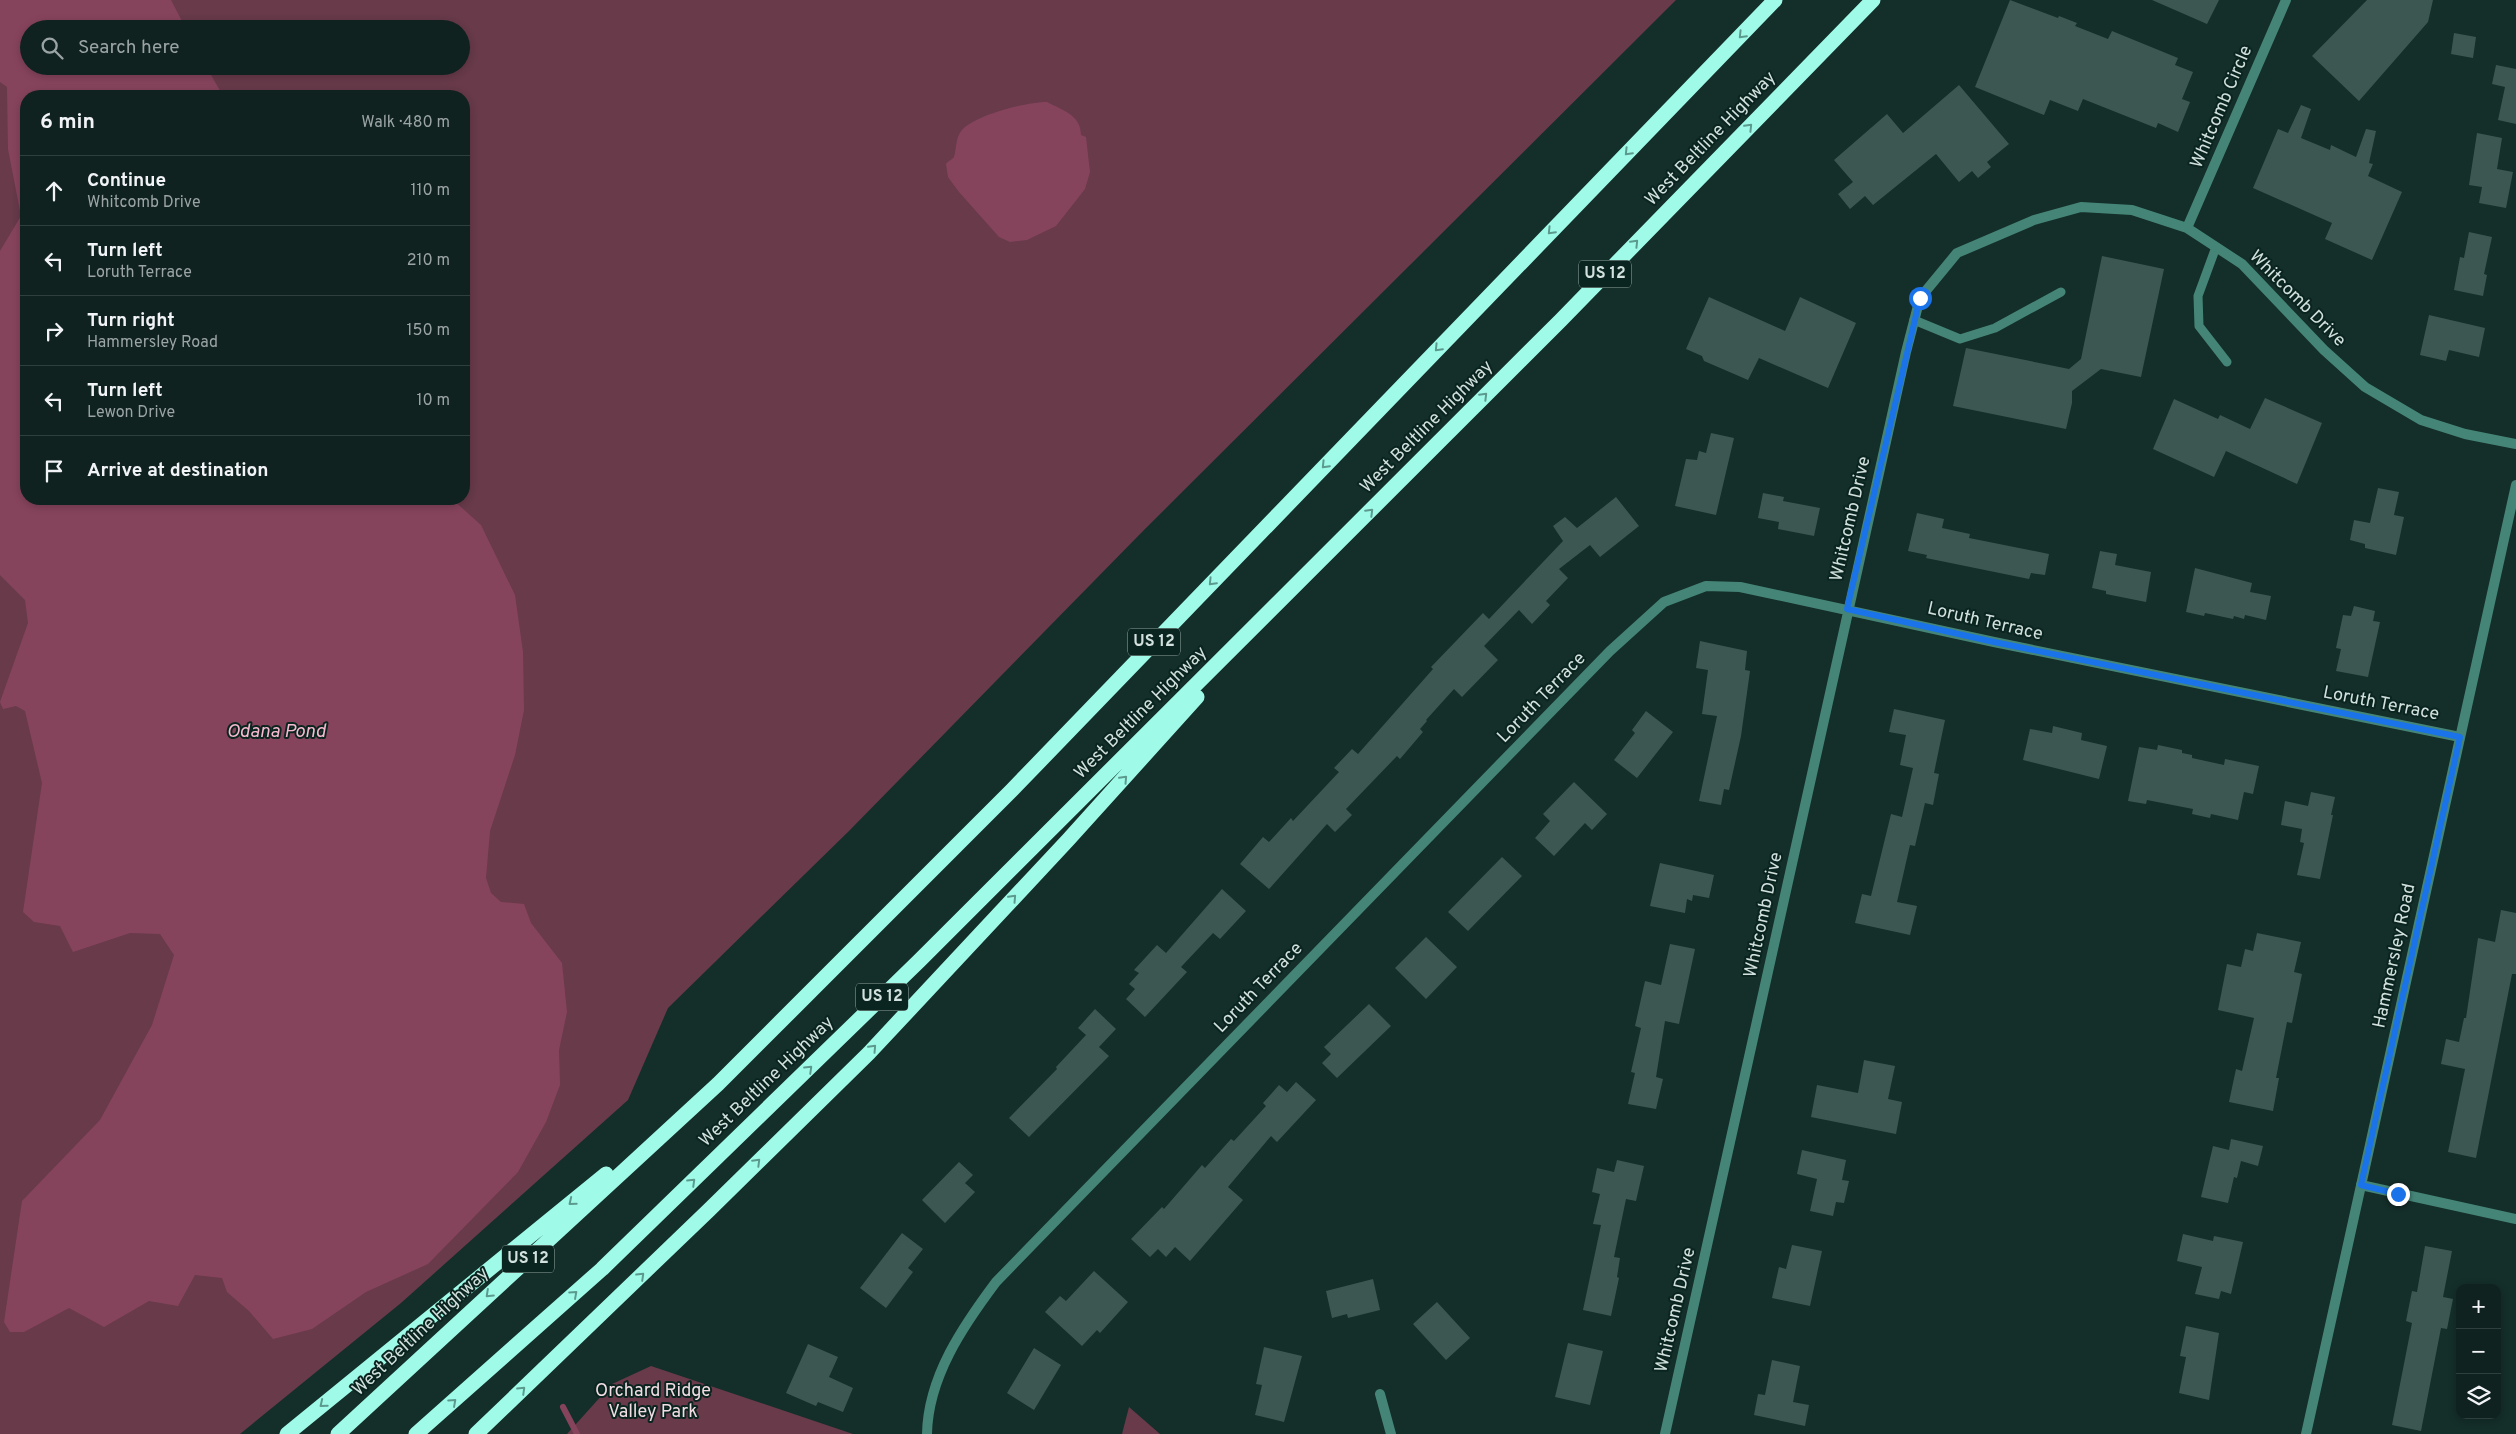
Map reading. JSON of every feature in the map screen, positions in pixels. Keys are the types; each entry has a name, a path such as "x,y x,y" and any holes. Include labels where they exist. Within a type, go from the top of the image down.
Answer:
{"highway":[{"name":"West Beltline Highway","path":"338,1434 718,1084 1012,790 1776,0"},
{"name":"West Beltline Highway","path":"416,1434 609,1262 926,954 1335,546 1873,0"},
{"path":"476,1434 709,1210 868,1052 1080,826 1335,546"},
{"path":"287,1434 718,1084"}],"street":[{"name":"Whitcomb Circle","path":"2187,228 2286,0"},
{"name":"Whitcomb Drive","path":"1665,1434 1847,609 1914,320 1920,298 1957,253 2034,220 2081,207 2132,210 2187,228 2242,264 2324,350 2365,388 2421,420 2464,434 2516,444"},
{"name":"Hammersley Road","path":"2306,1434 2516,485"},
{"name":"Loruth Terrace","path":"927,1434 927,1421 944,1362 969,1318 996,1282 1610,651 1664,602 1706,586 1740,587 1994,642 2460,737"},
{"path":"2361,1185 2516,1219"},
{"path":"1380,1394 1391,1434"}],"lane":[{"path":"2216,247 2198,296 2199,326 2227,362"},
{"path":"1914,320 1960,339 1995,328 2061,292"}],"green space":[{"path":"0,0 1676,0 1144,530 849,831 668,1008 628,1100 401,1303 240,1434 0,1434"},
{"name":"Orchard Ridge Valley Park","path":"651,1366 853,1434 567,1434 612,1384"},
{"path":"1129,1407 1160,1434 1122,1434"}],"water":[{"name":"Odana Pond","path":"0,0 171,0 181,20 20,20 20,75 211,75 220,90 20,90 20,211 8,149 7,87 0,82"},
{"path":"1047,102 1070,114 1078,123 1081,135 1086,137 1090,172 1085,189 1056,226 1027,240 1010,242 999,237 959,192 948,177 946,164 954,157 960,133 969,124 1002,110 1027,104"},
{"name":"Odana Pond","path":"20,218 20,505 459,505 481,525 515,595 523,652 524,710 515,755 490,831 486,878 491,893 501,902 524,904 531,923 562,963 567,1012 559,1050 560,1085 546,1122 518,1172 428,1264 366,1292 312,1329 273,1339 249,1311 227,1292 222,1278 195,1275 178,1306 149,1301 104,1327 69,1308 24,1332 10,1332 4,1322 22,1201 100,1120 152,1025 174,955 160,934 130,933 73,952 60,926 34,922 23,912 42,783 25,711 16,706 3,709 0,702 28,623 25,600 0,575 0,251"}],"building":[{"path":"2010,0 2077,23 2075,26 2108,39 2112,31 2178,58 2175,65 2193,72 2182,99 2190,102 2178,132 2158,123 2156,128 2083,99 2078,111 2050,100 2044,115 1975,87"},
{"path":"2152,0 2219,0 2207,24"},
{"path":"2367,0 2433,0 2428,22 2359,101 2312,56"},
{"path":"2454,33 2476,37 2473,58 2451,54"},
{"path":"2496,65 2516,69 2516,124 2498,120 2505,87 2492,84"},
{"path":"1959,85 2009,144 1987,162 1991,167 1978,178 1972,171 1959,182 1936,154 1873,205 1865,196 1850,209 1838,194 1853,182 1834,160 1887,114 1903,133"},
{"path":"2301,105 2311,109 2301,138 2330,150 2331,145 2356,157 2366,129 2376,131 2369,163 2373,164 2368,176 2402,192 2372,260 2325,239 2332,223 2253,188 2278,129 2288,133"},
{"path":"2477,133 2502,138 2497,169 2513,172 2506,208 2479,203 2482,187 2469,185"},
{"path":"2469,232 2492,237 2484,274 2487,275 2483,296 2454,290 2460,257 2464,258"},
{"path":"2102,256 2164,269 2141,377 2101,369 2072,391 2072,403 2066,429 1953,406 1966,348 2069,369 2081,359"},
{"path":"1709,297 1785,331 1800,297 1856,323 1828,388 1759,358 1748,380 1704,361 1702,356 1686,349"},
{"path":"2429,315 2485,328 2479,357 2449,350 2446,361 2420,355"},
{"path":"2265,398 2322,423 2297,484 2226,451 2214,477 2153,449 2174,399 2218,419 2220,415 2250,429"},
{"path":"1711,433 1734,438 1716,515 1675,506 1686,459 1697,460 1699,451 1706,453"},
{"path":"2378,488 2399,492 2394,515 2404,517 2396,555 2365,548 2365,544 2350,540 2354,520 2370,523"},
{"path":"1763,493 1784,497 1783,501 1820,508 1814,536 1778,529 1779,522 1758,518"},
{"path":"1616,497 1639,526 1600,557 1590,545 1559,569 1568,578 1546,601 1550,605 1532,624 1519,610 1484,646 1498,660 1462,697 1454,689 1426,720 1420,729 1423,732 1400,759 1397,756 1346,809 1352,815 1335,832 1327,824 1269,889 1240,864 1263,837 1269,842 1291,818 1293,821 1339,772 1334,768 1352,749 1358,754 1433,669 1431,667 1483,613 1489,619 1563,541 1553,526 1565,517 1577,528"},
{"path":"1917,513 1944,519 1942,528 1970,534 1969,538 2049,554 2045,575 2031,573 2029,579 1926,558 1927,555 1908,551"},
{"path":"2100,551 2117,554 2115,565 2151,572 2146,602 2106,594 2106,591 2092,588"},
{"path":"2195,568 2252,583 2250,592 2271,596 2266,620 2245,615 2244,619 2234,616 2233,619 2205,613 2204,616 2186,612"},
{"path":"2354,606 2375,611 2373,621 2380,622 2368,677 2336,671 2341,649 2336,648 2343,615 2351,616"},
{"path":"1700,641 1747,651 1745,670 1750,671 1741,736 1729,790 1724,789 1721,805 1699,801 1717,716 1702,714 1708,670 1696,668"},
{"path":"1894,709 1945,720 1934,773 1939,774 1933,805 1925,803 1915,846 1910,845 1897,902 1917,906 1910,935 1855,923 1862,894 1871,896 1891,814 1902,817 1913,768 1900,765 1906,735 1889,732"},
{"path":"1646,711 1673,732 1637,778 1614,760 1635,733 1632,730"},
{"path":"2053,726 2082,733 2081,740 2107,746 2099,779 2023,760 2030,729 2052,733"},
{"path":"2158,745 2182,750 2182,753 2192,755 2192,758 2224,765 2225,759 2259,766 2253,794 2244,792 2238,820 2211,814 2210,818 2192,814 2193,809 2147,800 2146,804 2128,801 2139,747 2157,750"},
{"path":"1574,782 1607,814 1592,830 1585,823 1554,856 1535,838 1550,821 1543,814"},
{"path":"2311,792 2335,797 2320,879 2297,875 2304,843 2300,842 2302,829 2281,825 2285,801 2308,806"},
{"path":"1502,857 1522,876 1468,931 1448,912"},
{"path":"1660,863 1714,875 1709,898 1693,895 1692,901 1687,899 1685,913 1650,906"},
{"path":"1222,889 1246,911 1220,939 1213,933 1181,967 1187,972 1145,1017 1126,999 1135,989 1129,984 1139,973 1134,970 1157,945 1166,953"},
{"path":"2501,910 2516,913 2516,974 2512,974 2476,1158 2448,1152 2465,1069 2441,1064 2446,1039 2459,1042 2464,1018 2466,1018 2478,938 2495,942"},
{"path":"2257,933 2301,942 2294,972 2302,974 2292,1023 2287,1022 2276,1078 2279,1078 2273,1111 2229,1102 2236,1069 2242,1071 2254,1018 2218,1010 2227,964 2241,967 2245,949 2253,951"},
{"path":"1426,937 1457,967 1426,999 1395,968"},
{"path":"1670,944 1695,949 1679,1024 1665,1021 1656,1077 1663,1079 1656,1109 1628,1104 1635,1073 1631,1072 1641,1028 1635,1026 1645,981 1661,985"},
{"path":"1369,1004 1391,1026 1337,1078 1322,1063 1331,1054 1324,1047"},
{"path":"1095,1009 1116,1029 1099,1047 1109,1056 1029,1137 1009,1118 1057,1069 1056,1067 1086,1035 1078,1028"},
{"path":"1864,1060 1895,1066 1888,1099 1902,1102 1896,1134 1811,1117 1817,1085 1858,1093"},
{"path":"1296,1082 1316,1100 1277,1142 1271,1136 1228,1187 1243,1200 1190,1261 1175,1247 1166,1257 1158,1249 1150,1257 1131,1239 1162,1207 1164,1209 1202,1165 1205,1168 1231,1139 1234,1141 1266,1106 1263,1103 1279,1085 1287,1092"},
{"path":"2231,1139 2263,1146 2258,1166 2241,1161 2237,1178 2234,1177 2228,1203 2201,1197 2213,1146 2229,1150"},
{"path":"1802,1150 1846,1160 1842,1180 1849,1181 1844,1203 1836,1202 1833,1216 1810,1211 1817,1179 1797,1174"},
{"path":"1617,1160 1644,1166 1636,1201 1626,1199 1614,1257 1620,1258 1617,1277 1619,1278 1611,1316 1583,1310 1601,1225 1593,1224 1600,1194 1592,1192 1597,1168 1614,1172"},
{"path":"959,1162 973,1175 965,1183 975,1192 945,1223 922,1200"},
{"path":"902,1233 923,1249 908,1268 913,1272 886,1308 860,1288"},
{"path":"2183,1234 2213,1241 2214,1236 2243,1242 2231,1294 2221,1291 2219,1299 2195,1294 2202,1267 2177,1261"},
{"path":"1792,1245 1822,1251 1810,1306 1772,1298 1779,1267 1786,1269"},
{"path":"2425,1246 2452,1251 2443,1297 2453,1299 2447,1329 2441,1328 2421,1431 2392,1425 2412,1323 2406,1321 2412,1291 2417,1292"},
{"path":"1094,1271 1128,1302 1100,1333 1097,1330 1082,1346 1045,1312 1060,1296 1066,1301"},
{"path":"1373,1279 1380,1310 1348,1318 1347,1314 1332,1318 1326,1291"},
{"path":"1437,1302 1470,1338 1446,1360 1413,1324"},
{"path":"2186,1326 2219,1333 2209,1400 2179,1393 2186,1357 2180,1356"},
{"path":"1568,1343 1603,1351 1590,1405 1555,1397"},
{"path":"808,1344 838,1357 829,1377 853,1388 843,1412 818,1402 816,1406 786,1393"},
{"path":"1264,1347 1302,1356 1284,1422 1255,1415 1262,1385 1256,1384"},
{"path":"1034,1348 1061,1365 1034,1410 1007,1393"},
{"path":"1772,1360 1800,1366 1793,1402 1809,1405 1805,1426 1754,1415 1758,1394 1765,1395"}],"waterway":[{"path":"563,1407 577,1434"}],"route":[{"path":"1920,298 1847,609 1912,622 1994,642 2460,737 2361,1185 2398,1194"}]}
